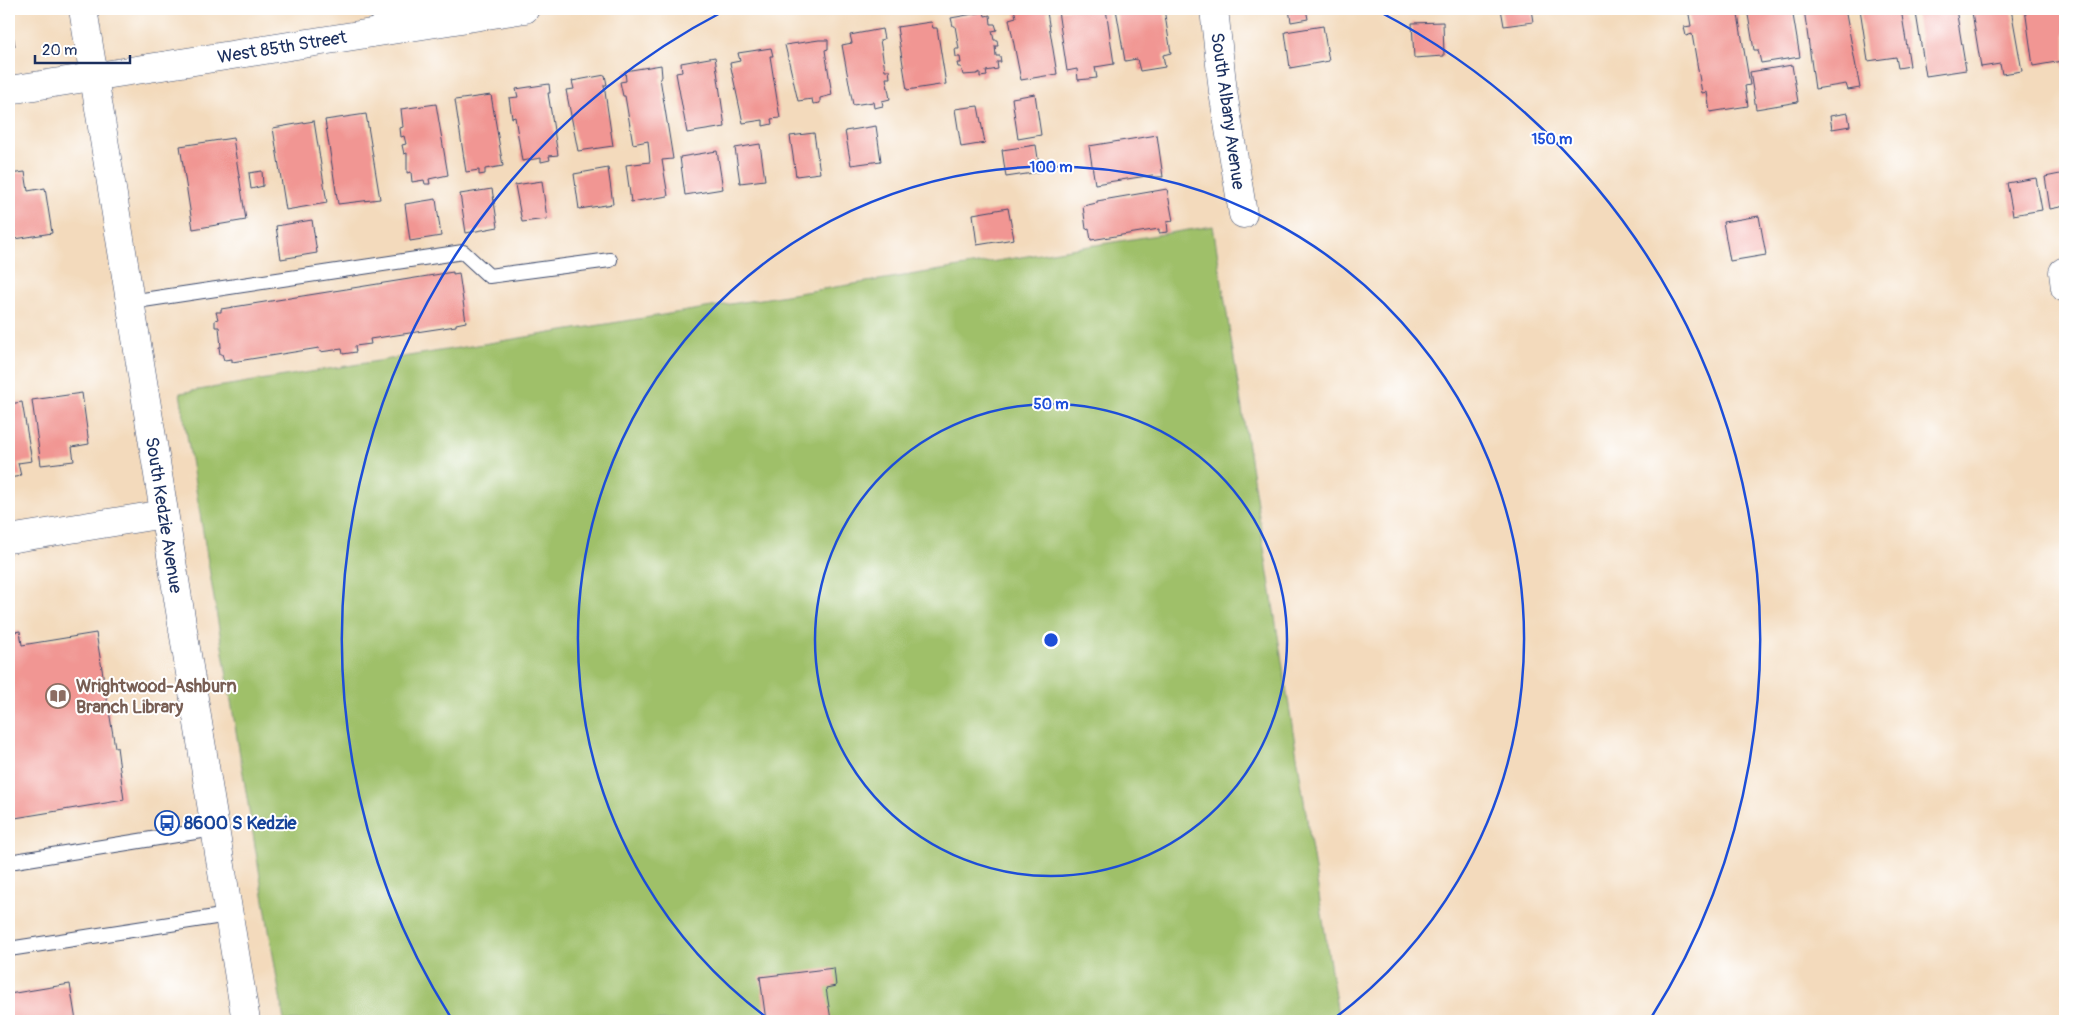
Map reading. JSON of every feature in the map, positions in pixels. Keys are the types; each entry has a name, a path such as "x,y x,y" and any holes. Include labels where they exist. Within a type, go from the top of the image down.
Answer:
{"main road":[{"name":"South Kedzie Avenue","path":"82,9 246,1021"},
{"name":"West 85th Street","path":"9,90 94,77 380,20 525,9"},
{"name":"South Albany Avenue","path":"1214,9 1223,92 1243,214"},
{"path":"9,539 164,514"}],"lane":[{"path":"130,302 463,252 489,276 610,260"},
{"path":"9,862 214,829"},
{"path":"9,950 228,915"}],"green space":[{"path":"1213,226 1339,1021 284,1021 180,393"}],"building":[{"path":"1014,9 1049,9 1047,12 1057,74 1021,80 1009,19 1016,17"},
{"path":"1106,9 1114,64 1095,67 1097,78 1078,80 1077,69 1067,71 1058,11"},
{"path":"1116,9 1164,9 1171,53 1163,55 1165,67 1140,71 1137,59 1125,61"},
{"path":"1289,9 1306,9 1308,19 1291,22"},
{"path":"1501,9 1531,9 1533,22 1504,26"},
{"path":"1640,9 1656,9 1656,10 1641,12"},
{"path":"1688,9 1737,9 1750,85 1745,86 1748,106 1710,112 1707,92 1702,93 1692,34 1686,36 1684,27 1691,26"},
{"path":"1747,9 1792,9 1800,57 1761,63 1758,50 1754,50"},
{"path":"1804,9 1845,9 1860,88 1848,90 1846,84 1815,89"},
{"path":"1860,9 1901,9 1910,66 1898,68 1896,57 1868,61"},
{"path":"1924,9 1956,9 1966,70 1926,76 1916,13 1924,12"},
{"path":"1981,9 2011,9 2022,71 2002,74 2000,64 1981,67 1972,12 1981,11"},
{"path":"2025,9 2065,9 2065,73 2062,61 2033,66"},
{"path":"9,11 15,46 9,47"},
{"path":"984,12 985,16 990,15 991,24 995,24 997,30 992,31 998,46 995,46 996,56 1000,56 1001,62 997,62 998,69 986,71 987,76 980,77 980,72 963,75 961,67 958,67 957,63 961,63 960,57 956,57 955,49 959,49 955,26 953,26 951,18"},
{"path":"931,22 933,28 937,28 946,84 907,90 897,27"},
{"path":"1443,22 1444,56 1414,58 1412,23"},
{"path":"1323,26 1329,61 1290,68 1285,32"},
{"path":"882,29 884,39 880,40 885,70 889,70 890,78 886,78 890,99 882,101 883,106 874,108 873,102 853,105 842,45 852,43 850,35"},
{"path":"828,40 828,49 825,50 832,95 820,98 820,103 813,104 812,99 798,101 785,45"},
{"path":"771,48 773,56 770,56 780,118 771,119 772,124 763,126 763,120 743,123 730,63 740,61 738,53"},
{"path":"715,57 725,127 687,133 676,73 682,72 681,63"},
{"path":"661,65 662,77 660,78 673,159 662,160 668,196 631,202 626,165 650,162 648,141 633,144 625,96 623,96 620,82 626,81 625,71"},
{"path":"1792,65 1798,102 1756,109 1750,72"},
{"path":"605,75 607,85 604,85 613,146 578,151 566,90 574,89 572,81"},
{"path":"549,84 550,93 548,93 558,155 549,156 550,160 541,162 541,158 522,161 515,117 512,118 509,98 518,97 516,89"},
{"path":"1035,94 1041,135 1018,139 1012,98"},
{"path":"491,95 503,166 485,169 485,174 479,175 479,170 466,172 455,100"},
{"path":"436,104 448,175 429,179 430,184 425,184 424,180 412,182 411,172 407,173 407,153 404,154 402,145 406,144 404,136 401,137 400,128 403,127 401,109"},
{"path":"978,106 985,143 961,147 955,109"},
{"path":"1848,113 1850,126 1832,129 1830,116"},
{"path":"366,114 380,199 338,204 325,120"},
{"path":"314,121 327,203 286,210 273,128"},
{"path":"876,126 881,161 851,165 845,131"},
{"path":"814,133 820,173 796,176 790,136"},
{"path":"1157,135 1163,177 1154,177 1153,175 1095,184 1089,146"},
{"path":"233,138 246,220 193,229 180,146"},
{"path":"760,144 765,180 740,183 735,148"},
{"path":"1036,145 1040,172 1006,177 1002,150"},
{"path":"717,151 723,189 685,195 680,157"},
{"path":"608,168 613,204 579,209 574,174"},
{"path":"262,171 263,186 251,189 249,173"},
{"path":"25,172 28,191 45,188 52,233 9,240 9,174"},
{"path":"2065,173 2065,206 2050,209 2045,177"},
{"path":"2036,178 2042,210 2013,215 2007,183"},
{"path":"542,181 547,219 522,222 515,185"},
{"path":"492,189 498,227 466,233 460,194"},
{"path":"1167,189 1173,221 1167,222 1168,232 1159,233 1159,229 1091,240 1089,228 1086,229 1083,206 1097,203 1097,201"},
{"path":"436,199 441,236 410,241 405,204"},
{"path":"1008,208 1014,239 977,245 973,214"},
{"path":"1759,216 1766,255 1730,261 1723,222"},
{"path":"312,220 317,253 281,259 276,226"},
{"path":"453,272 453,274 459,273 466,322 456,324 456,326 370,339 371,344 355,346 356,352 343,354 342,349 320,352 319,348 232,362 232,359 224,360 222,354 220,354 219,327 215,327 215,320 218,319 216,312 221,312 221,309"},
{"path":"82,393 89,444 72,447 74,461 41,465 32,400"},
{"path":"22,402 32,461 18,463 21,476 9,478 9,404"},
{"name":"Wrightwood-Ashburn Branch Library","path":"20,631 22,645 96,633 115,747 117,747 124,800 9,819 9,633"},
{"path":"834,968 836,986 826,988 831,1020 782,1021 782,1018 766,1021 760,977"},
{"path":"70,984 76,1021 9,1021 9,994"}],"place":[{"name":"Wrightwood-Ashburn Branch Library","path":"58,696"},
{"name":"8600 S Kedzie","path":"167,823"}]}
